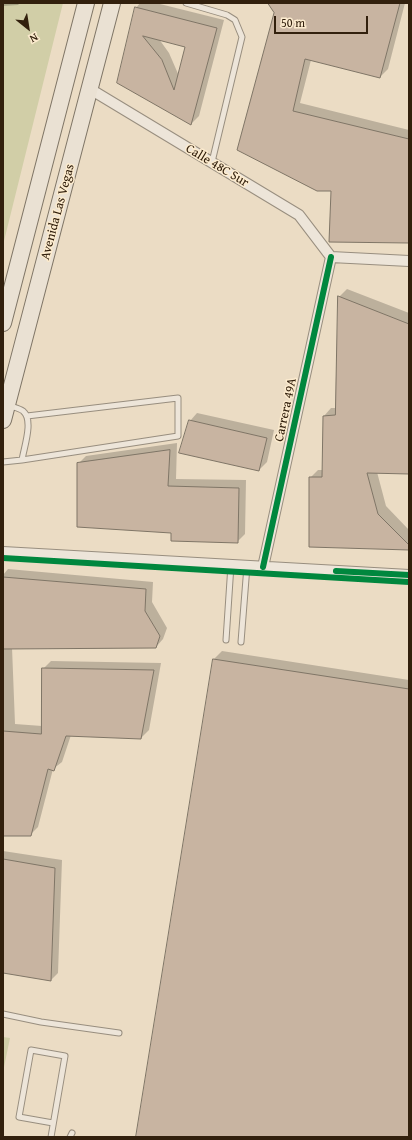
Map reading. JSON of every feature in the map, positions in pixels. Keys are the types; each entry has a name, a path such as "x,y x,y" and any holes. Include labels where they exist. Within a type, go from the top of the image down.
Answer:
{"main road":[{"name":"Avenida Las Vegas","path":"3,323 86,3"},
{"name":"Avenida Las Vegas","path":"3,420 112,3"}],"street":[{"name":"Calle 48C Sur","path":"90,89 299,215 330,257"},
{"path":"330,257 409,261"},
{"name":"Carrera 49A","path":"263,567 330,257"},
{"path":"3,552 409,575"}],"lane":[{"path":"186,3 227,15 236,20 242,36 212,162"},
{"path":"3,462 178,436 178,398 27,416"},
{"path":"7,405 22,410 27,416 28,425 22,460"},
{"path":"226,640 231,565"},
{"path":"242,642 247,566"},
{"path":"3,1014 119,1033"},
{"path":"51,1137 65,1056 32,1050 19,1117 53,1123"}],"shaded area":[{"path":"3,3 63,3 3,245"},
{"path":"3,1037 10,1038 3,1072"}],"building":[{"path":"268,3 400,3 380,78 305,59 293,111 409,139 409,243 329,242 331,191 317,191 237,150 274,13"},
{"path":"135,7 217,28 191,125 117,83","holes":["143,36 185,47 174,90 162,60"]},
{"path":"338,296 409,324 409,474 367,473 378,514 409,545 409,550 309,547 309,477 322,477 323,416 335,415"},
{"path":"189,420 267,438 259,471 179,453"},
{"path":"170,450 168,486 239,488 238,543 171,541 171,533 77,527 77,463"},
{"path":"3,577 146,589 145,611 160,636 156,648 3,649"},
{"path":"213,659 409,689 409,1137 136,1137"},
{"path":"42,668 154,670 141,739 66,736 54,771 48,769 31,836 3,836 3,731 41,734"},
{"path":"3,859 55,868 51,981 3,973"}],"cycle path":[{"path":"263,567 331,257"},
{"path":"3,558 409,582"},
{"path":"336,571 409,575"}]}
